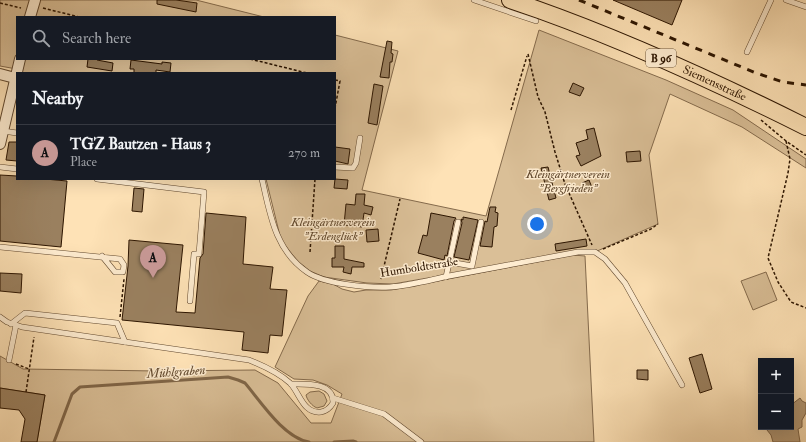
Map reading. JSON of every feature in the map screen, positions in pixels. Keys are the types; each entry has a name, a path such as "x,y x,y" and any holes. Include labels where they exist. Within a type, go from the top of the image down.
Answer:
{"main road":[{"name":"Siemensstraße","path":"510,0 598,32 682,67 743,95 806,127"}],"street":[{"path":"17,72 20,60"},
{"path":"0,74 15,78"},
{"path":"0,144 3,131 4,111 16,74"}],"lane":[{"path":"474,0 536,21"},
{"path":"747,52 771,0"},
{"path":"786,0 806,7"},
{"path":"3,131 16,133"},
{"path":"336,167 353,168 356,163 360,138"},
{"path":"0,167 16,169"},
{"path":"105,180 204,192 199,254 194,254 190,301"},
{"name":"Humboldtstraße","path":"262,180 279,241 296,263 307,273 322,279 354,286 390,287 578,252 595,252"},
{"path":"446,277 458,222"},
{"path":"450,264 455,263 472,266 481,222"},
{"path":"0,247 102,256 120,259 124,265 123,272 115,272 102,256"},
{"path":"595,252 605,259 625,283 682,385"},
{"path":"9,360 14,324 25,313 117,323 125,342"},
{"path":"0,317 14,324 35,329 249,360 265,367 292,384 305,406 310,410 317,412 327,410 333,403 333,398 328,390 322,387 308,384 292,384"},
{"path":"333,398 384,414 421,442"}],"path":[{"path":"0,3 74,16"},
{"path":"511,110 528,54 538,97 545,112 563,177 595,252 651,229 658,224"},
{"path":"254,60 303,72"},
{"path":"336,80 340,81 336,103"},
{"path":"760,120 786,141 806,154"},
{"path":"786,141 790,159 768,258 778,282 790,302 806,308"},
{"path":"310,252 315,180"},
{"path":"380,287 400,200"},
{"path":"120,321 124,279 123,272"},
{"path":"26,392 35,329"},
{"path":"9,360 29,369"}],"green space":[{"path":"0,0 196,0 260,16 16,16 16,60 336,60 336,35 398,51 362,190 486,216 539,30 666,80 733,110 806,159 806,168 742,127 670,94 649,155 658,224 595,252 578,252 393,284 367,283 324,277 310,271 299,263 281,240 266,180 336,180 336,72 22,72 22,70 0,66"},
{"path":"573,255 585,256 594,442 37,442 45,395 0,388 0,356 23,369 157,371 255,370 278,383 311,423 331,423 342,394 327,385 313,380 294,379 275,367 308,296 319,281 333,284 342,289 354,292 366,290 391,290"},
{"path":"766,272 777,300 753,310 741,281"},
{"path":"319,391 324,394 327,401 324,406 317,408 310,403 306,395 310,392"}],"shaded area":[{"path":"800,398 806,403 806,413 802,420 802,427 798,429 800,442 773,442 771,435 767,430 794,430 794,403"}],"building":[{"path":"157,0 176,0 197,3 196,12 157,4"},
{"path":"613,0 682,0 672,25"},
{"path":"387,41 392,42 391,53 393,54 392,62 390,62 389,78 380,77"},
{"path":"88,60 113,63 112,71 87,67"},
{"path":"131,60 162,64 162,62 171,63 170,72 156,70 156,72 134,72 134,69 130,69"},
{"path":"573,83 584,88 580,96 569,92"},
{"path":"374,84 383,86 377,125 368,123"},
{"path":"594,128 601,156 581,166 576,156 580,155 576,143 588,139 586,130"},
{"path":"9,142 16,142 16,161 6,160"},
{"path":"336,147 350,149 348,164 336,161"},
{"path":"640,151 641,161 627,162 626,152"},
{"path":"548,167 556,198 549,200 541,168"},
{"path":"0,175 16,176 16,180 67,181 61,247 0,241"},
{"path":"336,179 348,180 347,189 334,188"},
{"path":"589,180 593,190 585,193 582,183"},
{"path":"134,188 144,189 142,212 132,211"},
{"path":"356,194 365,194 364,205 373,207 371,215 364,213 362,227 344,225 346,204 355,205"},
{"path":"490,207 496,207 495,212 498,213 497,226 494,227 492,247 480,246 485,221 487,222"},
{"path":"206,213 246,217 243,264 273,267 270,289 287,290 282,336 270,335 268,353 242,350 244,332 122,320 128,266 129,240 183,245 176,312 195,313 200,258 203,254"},
{"path":"431,213 456,218 454,221 447,256 445,255 444,260 418,253 423,235 427,236"},
{"path":"463,217 478,220 469,260 454,257 462,223 461,219 463,220"},
{"path":"378,229 379,241 367,242 366,230"},
{"path":"586,239 587,246 556,251 555,244"},
{"path":"335,246 344,246 344,259 364,263 364,267 352,267 351,274 343,272 344,267 332,267 332,258 335,258"},
{"path":"0,273 22,274 21,293 0,291"},
{"path":"702,354 712,389 700,393 689,358"},
{"path":"637,370 648,370 648,380 637,379"},
{"path":"0,388 45,395 37,442 21,442 25,419 19,410 0,408"}],"waterway":[{"name":"Mühlgraben","path":"54,442 72,394 80,387 228,377 245,383 282,427 291,434 309,442"},
{"name":"Mühlgraben","path":"334,442 356,442"}],"railway":[{"path":"579,0 756,73 783,82 806,85"}],"place":[{"name":"TGZ Bautzen - Haus 3","path":"153,278"}],"park label":[{"name":"Kleingärtnerverein \"Bergfrieden\"","path":"568,181"},
{"name":"Kleingärtnerverein \"Erdenglück\"","path":"333,229"}]}
